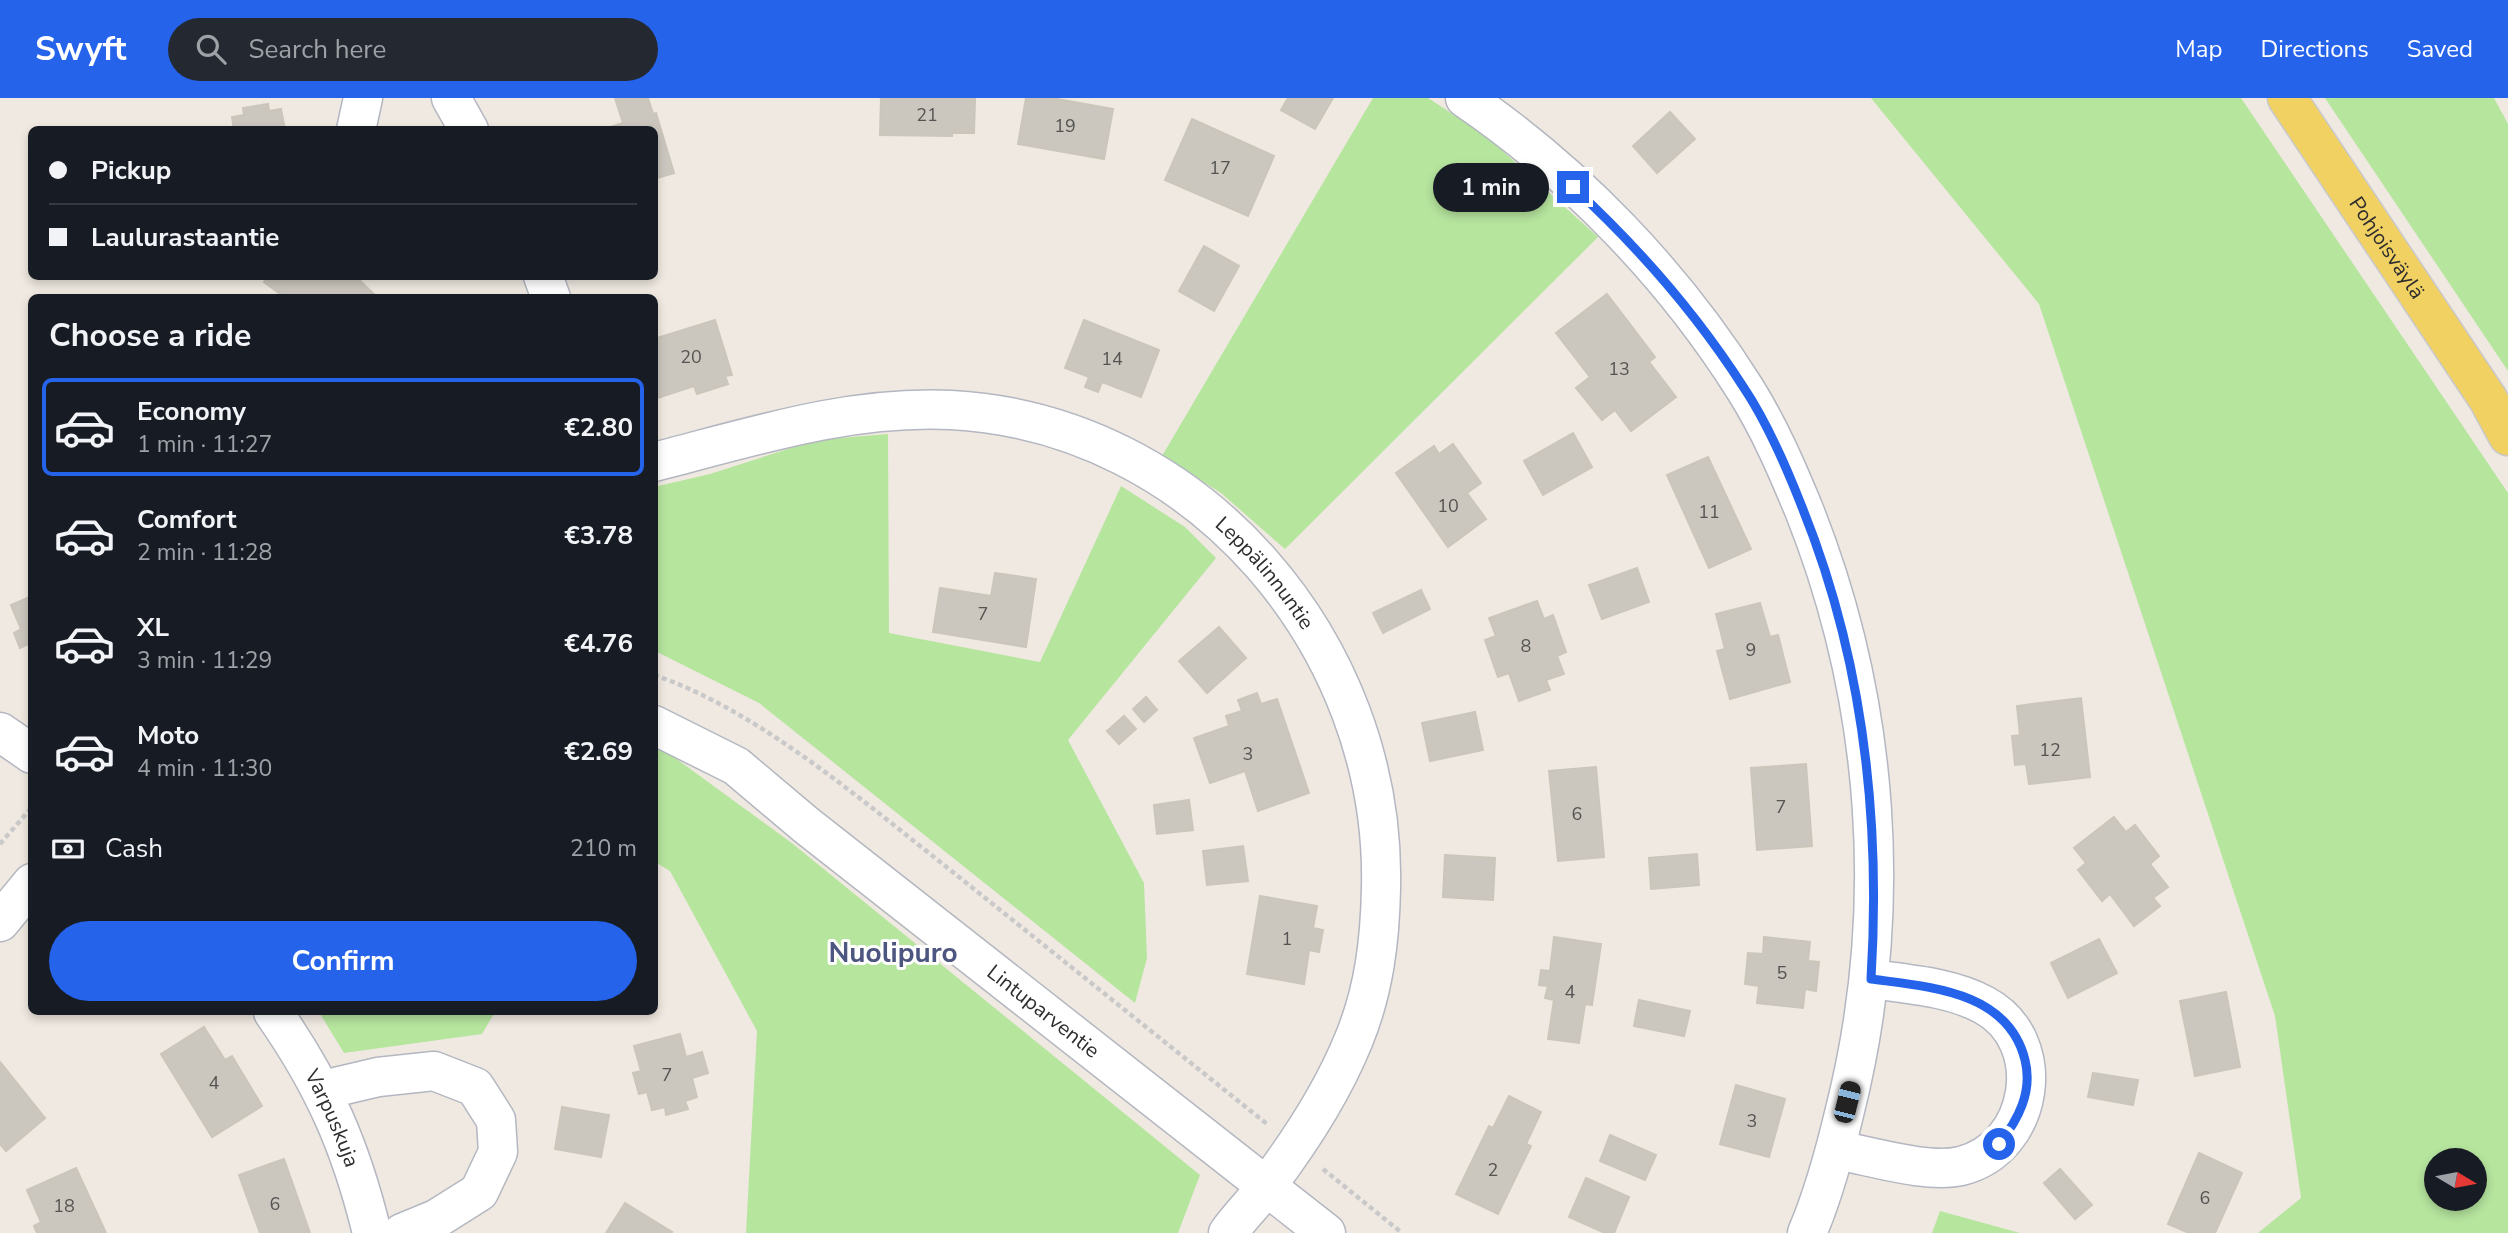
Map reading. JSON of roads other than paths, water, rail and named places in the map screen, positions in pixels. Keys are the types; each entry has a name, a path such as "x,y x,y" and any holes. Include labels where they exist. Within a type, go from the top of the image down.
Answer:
{"main road":[{"name":"Pohjoisväylä","path":"2287,98 2498,412 2508,436"}],"street":[{"path":"357,126 363,98"},
{"path":"451,98 467,126"},
{"path":"1465,98 1499,121 1611,222 1662,276 1746,390 1786,467 1839,609 1866,742 1875,874 1871,979 1853,1079 1836,1150 1807,1233"},
{"name":"Leppälinnuntie","path":"658,461 776,430 872,411 953,410 1033,423 1091,442 1140,464 1201,505 1238,536 1272,575 1315,636 1351,707 1370,773 1382,861 1378,957 1368,998 1339,1072 1295,1147 1228,1233"},
{"name":"Lintuparventie","path":"658,727 736,766 806,825 1326,1233"},
{"path":"0,732 28,751"},
{"path":"0,922 28,888"},
{"path":"1836,1150 1938,1168 1961,1166 1983,1157 1999,1144 2018,1120 2026,1093 2027,1069 2020,1039 2005,1021 1984,1005 1922,986 1871,979"},
{"name":"Varpuskuja","path":"275,1015 323,1090 340,1125 372,1233"},
{"path":"323,1090 378,1077 434,1071 475,1087 496,1120 498,1152 479,1192 436,1219 402,1233"}],"district":[{"name":"Nuolipuro","path":"893,953"}]}
